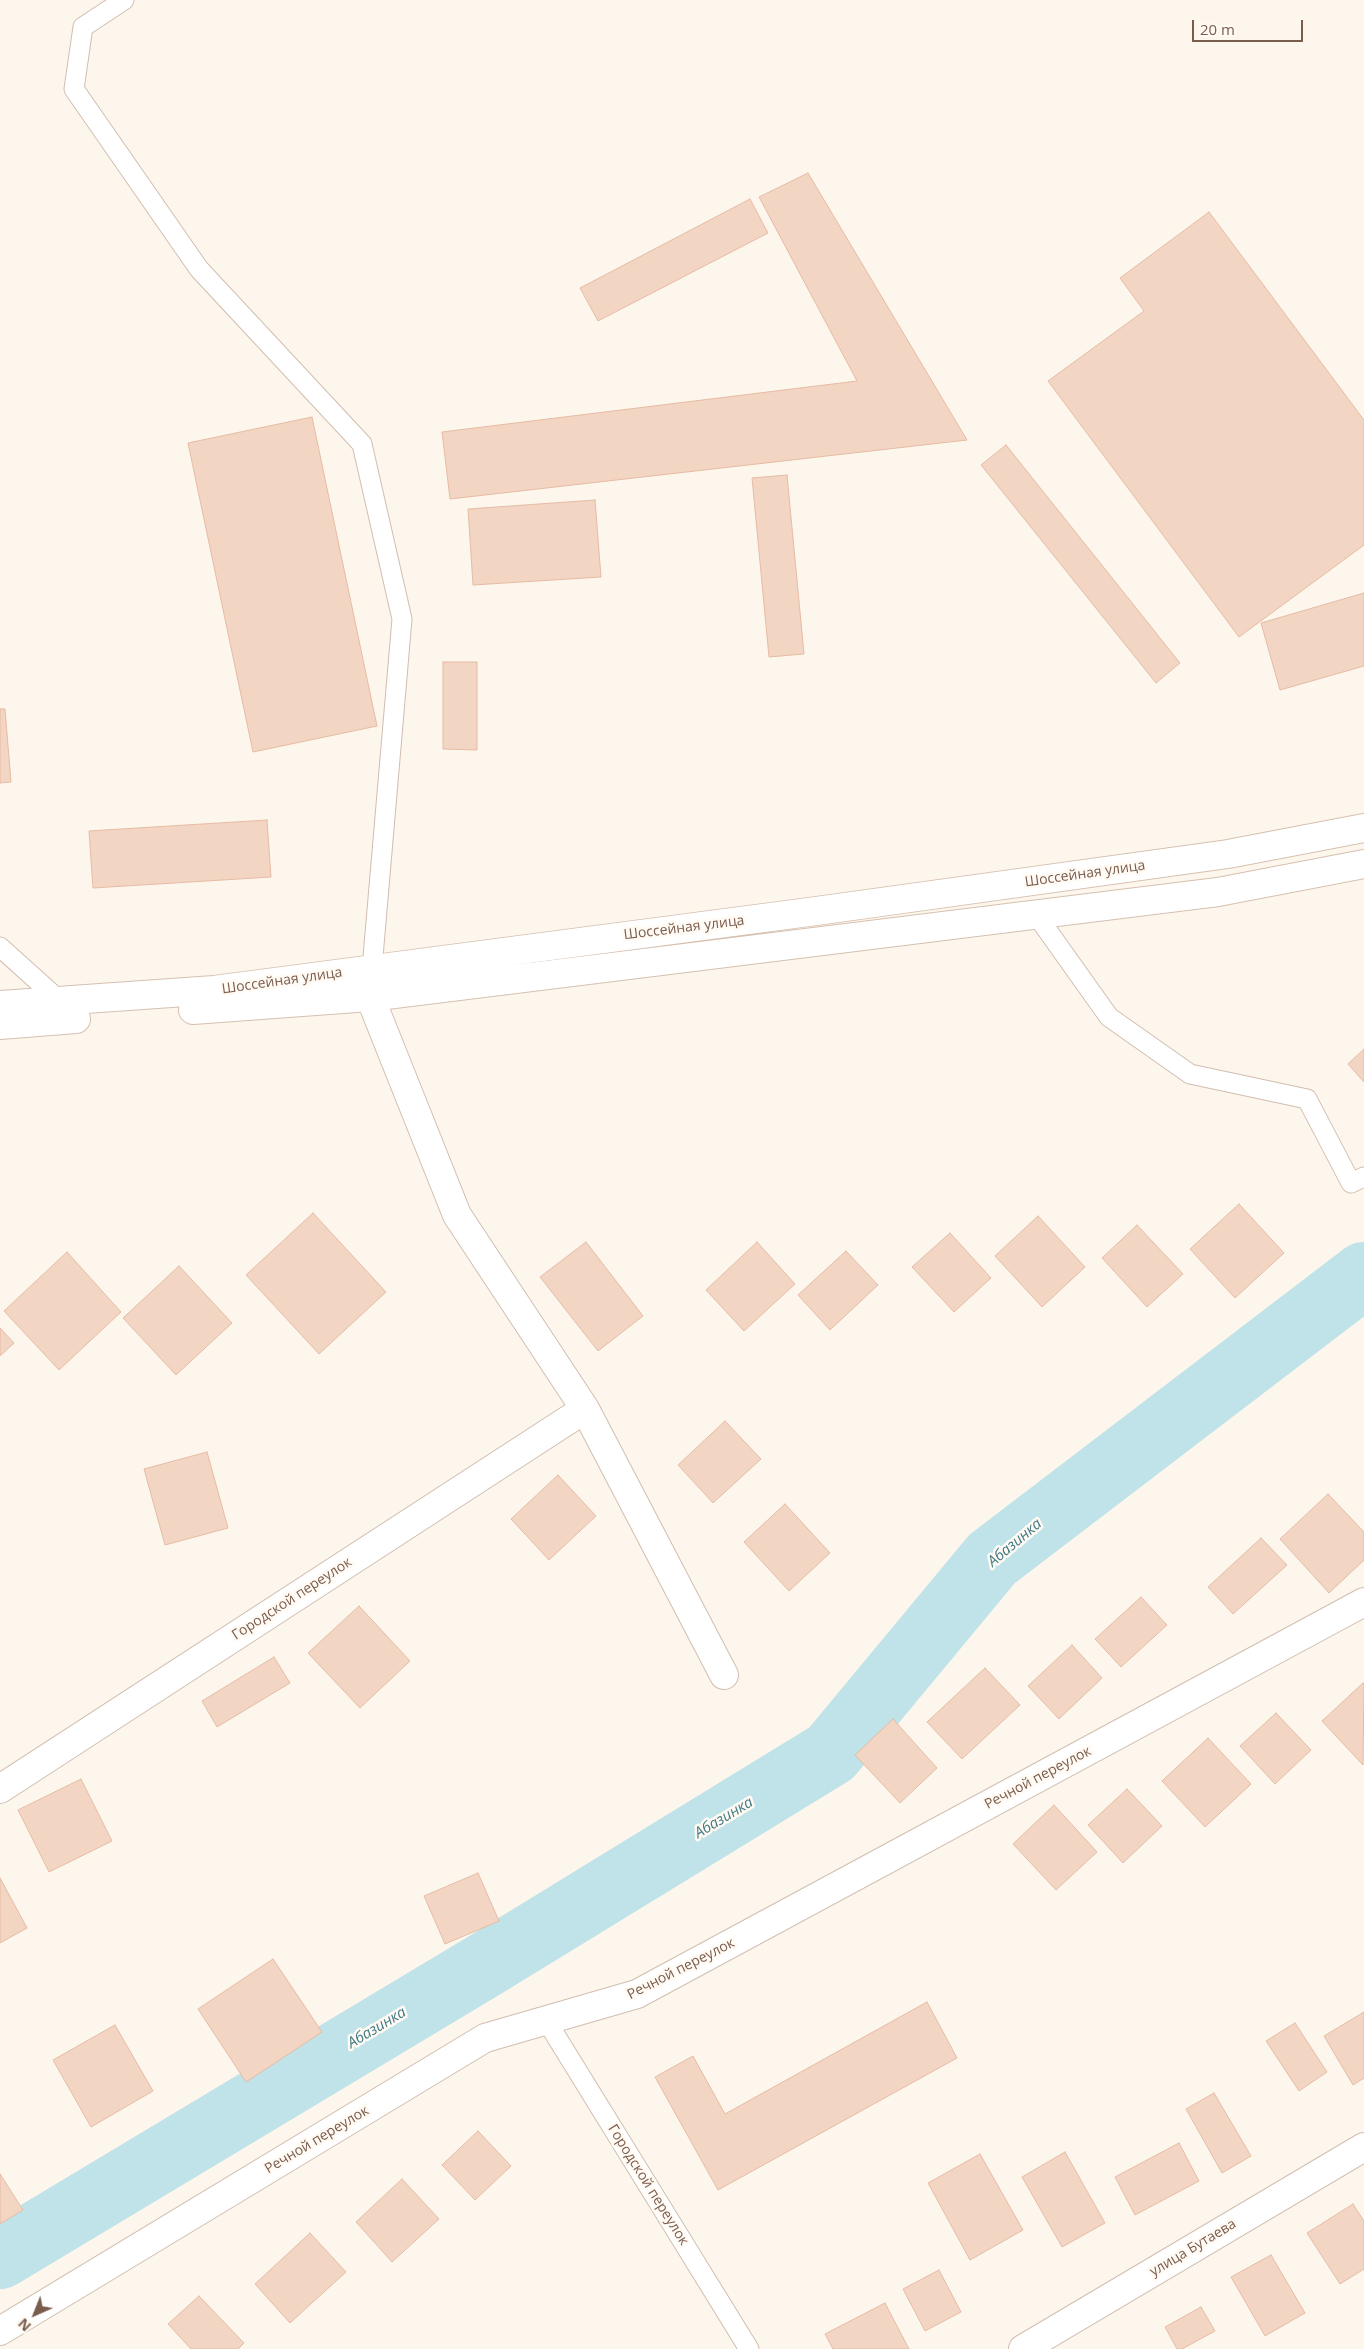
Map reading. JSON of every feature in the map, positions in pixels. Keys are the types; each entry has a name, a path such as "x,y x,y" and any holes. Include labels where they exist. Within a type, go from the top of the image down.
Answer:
{"street":[{"name":"Шоссейная улица","path":"0,1005 214,990 1228,854 1364,828"},
{"name":"Шоссейная улица","path":"0,1025 370,997 1035,913 1218,892 1364,864"},
{"path":"370,997 457,1215 585,1409 724,1675"},
{"name":"Городской переулок","path":"0,1789 585,1409"},
{"name":"Речной переулок","path":"0,2331 484,2038 637,1994 1364,1602"},
{"name":"улица Бутаева","path":"1023,2349 1364,2148"}],"lane":[{"path":"124,0 84,27 74,89 199,269 362,444 402,619 370,997"},
{"path":"1035,913 1109,1017 1190,1074 1307,1100 1351,1183 1364,1177"},
{"path":"0,947 60,1001"},
{"name":"Городской переулок","path":"546,2020 749,2349"}],"building":[{"path":"808,173 967,440 450,499 442,432 857,381 759,197"},
{"path":"750,199 768,233 598,321 580,288"},
{"path":"1209,212 1364,420 1364,545 1239,637 1048,381 1144,311 1120,278"},
{"path":"312,417 377,726 253,752 188,443"},
{"path":"1006,445 1180,663 1156,683 981,465"},
{"path":"787,475 804,654 769,657 752,478"},
{"path":"595,500 601,577 473,585 468,509"},
{"path":"1364,593 1364,666 1280,690 1261,623"},
{"path":"443,662 477,662 477,750 443,749"},
{"path":"0,709 5,709 11,782 0,783"},
{"path":"267,820 271,877 93,888 89,831"},
{"path":"1364,1049 1364,1082 1348,1064"},
{"path":"1239,1204 1284,1253 1235,1298 1190,1249"},
{"path":"313,1213 386,1292 319,1354 246,1275"},
{"path":"1038,1216 1085,1267 1042,1307 995,1256"},
{"path":"1137,1225 1183,1274 1147,1307 1102,1258"},
{"path":"950,1233 991,1278 954,1312 912,1267"},
{"path":"586,1242 643,1316 598,1351 540,1277"},
{"path":"757,1242 795,1284 744,1331 706,1290"},
{"path":"846,1251 878,1285 830,1330 798,1295"},
{"path":"67,1252 121,1312 59,1370 4,1311"},
{"path":"179,1266 232,1323 176,1375 123,1318"},
{"path":"0,1328 14,1343 0,1356"},
{"path":"725,1421 761,1459 713,1503 678,1465"},
{"path":"207,1452 228,1528 165,1545 144,1469"},
{"path":"558,1475 596,1516 549,1560 511,1519"},
{"path":"1328,1494 1364,1532 1364,1560 1329,1593 1280,1539"},
{"path":"785,1504 830,1553 789,1591 744,1542"},
{"path":"1261,1538 1287,1565 1233,1614 1208,1587"},
{"path":"1141,1597 1167,1625 1121,1667 1095,1639"},
{"path":"359,1606 410,1661 360,1708 308,1653"},
{"path":"1072,1645 1102,1678 1059,1719 1028,1686"},
{"path":"274,1657 290,1683 217,1727 202,1701"},
{"path":"985,1668 1020,1705 962,1759 927,1722"},
{"path":"1364,1684 1363,1765 1322,1721"},
{"path":"1276,1713 1311,1750 1275,1784 1240,1746"},
{"path":"893,1719 937,1768 900,1803 855,1755"},
{"path":"1208,1738 1251,1784 1205,1827 1162,1781"},
{"path":"81,1779 112,1841 49,1872 18,1810"},
{"path":"1127,1789 1162,1826 1123,1863 1088,1825"},
{"path":"1054,1805 1097,1852 1056,1890 1013,1844"},
{"path":"478,1873 499,1921 445,1944 424,1896"},
{"path":"0,1878 27,1928 0,1943"},
{"path":"273,1959 322,2032 246,2082 198,2009"},
{"path":"927,2002 957,2058 718,2190 655,2077 693,2056 725,2114"},
{"path":"1364,2012 1364,2078 1353,2085 1324,2036"},
{"path":"1295,2023 1327,2072 1299,2091 1266,2041"},
{"path":"115,2025 153,2091 91,2127 53,2060"},
{"path":"1214,2093 1251,2156 1222,2173 1186,2109"},
{"path":"478,2131 511,2166 475,2200 442,2165"},
{"path":"1179,2143 1199,2181 1135,2215 1115,2177"},
{"path":"1065,2152 1105,2223 1062,2247 1022,2177"},
{"path":"980,2154 1023,2230 970,2260 928,2183"},
{"path":"0,2174 23,2210 0,2224"},
{"path":"402,2179 439,2219 392,2262 356,2222"},
{"path":"1353,2204 1364,2221 1364,2269 1340,2284 1307,2233"},
{"path":"310,2233 346,2272 290,2323 255,2284"},
{"path":"1271,2255 1305,2313 1265,2336 1231,2277"},
{"path":"939,2270 961,2312 925,2331 903,2289"},
{"path":"199,2296 244,2343 238,2349 191,2349 168,2324"},
{"path":"885,2303 909,2349 833,2349 825,2334"},
{"path":"1201,2307 1215,2331 1182,2349 1177,2349 1165,2327"}],"waterway":[{"name":"Абазинка","path":"0,2256 485,1965 831,1753 992,1559 1364,1275"}]}
